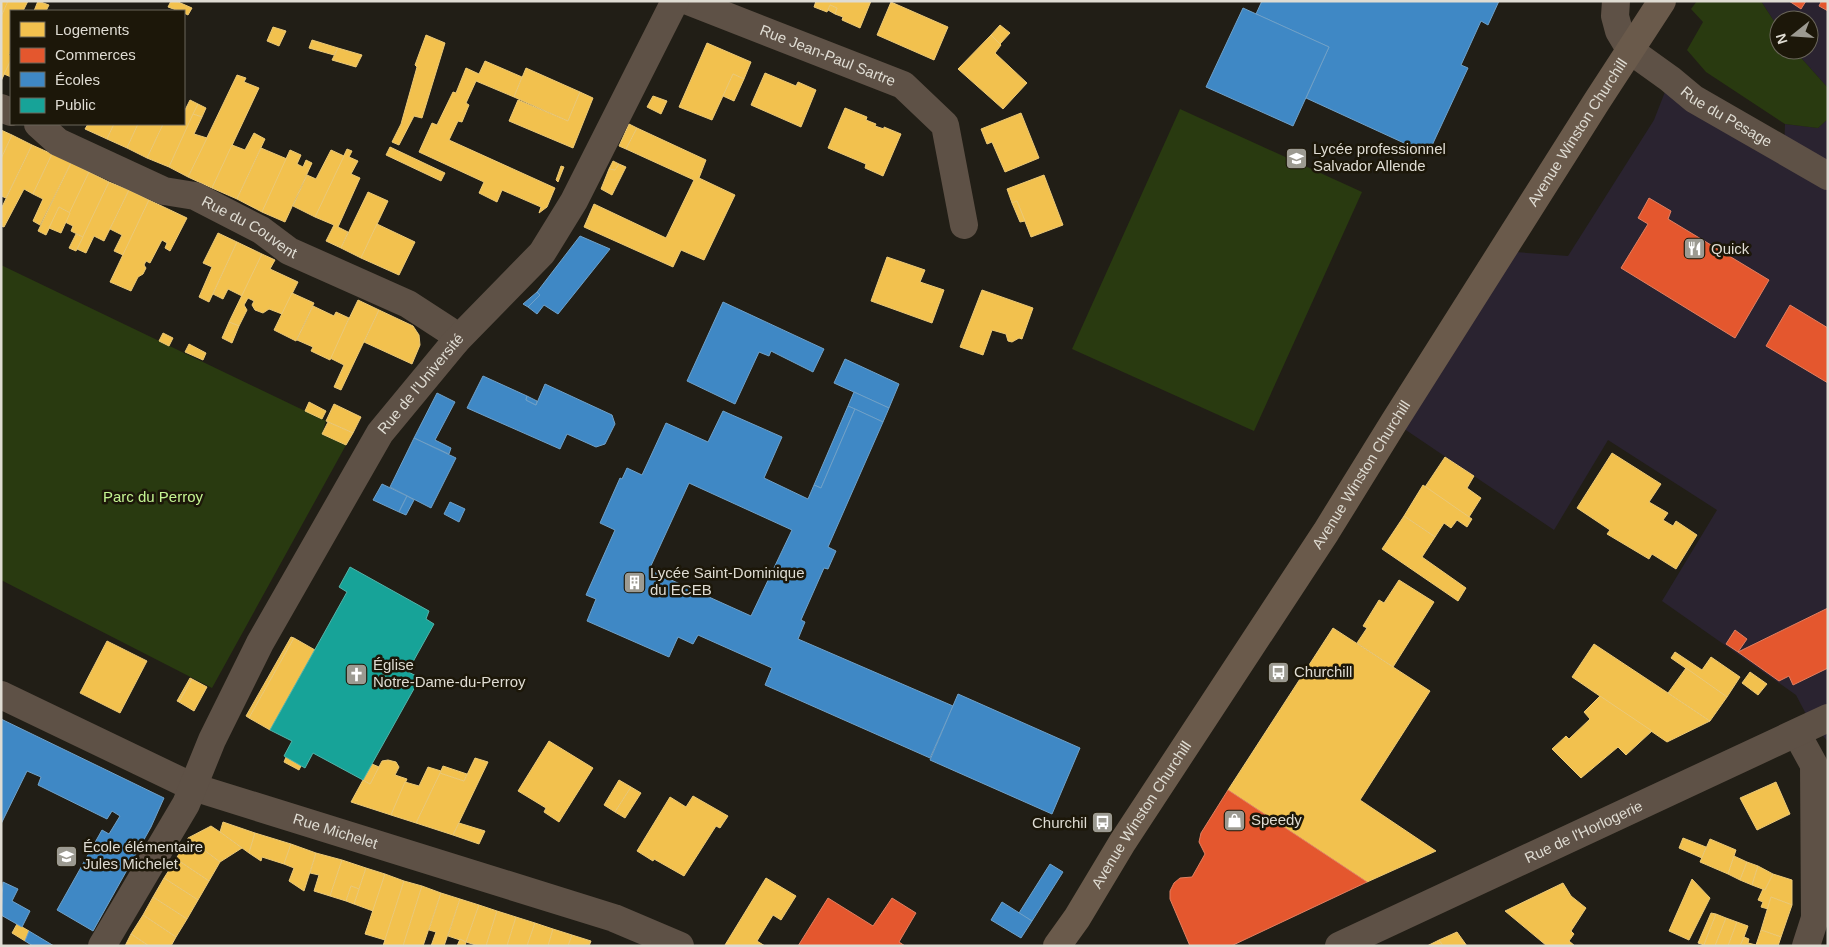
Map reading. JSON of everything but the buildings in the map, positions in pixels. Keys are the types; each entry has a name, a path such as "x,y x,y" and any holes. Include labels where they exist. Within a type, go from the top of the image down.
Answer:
{"main road":[{"name":"Avenue Winston Churchill","path":"1057,946 1077,918 1122,843 1314,550 1662,1"},
{"path":"1037,946 1229,647 1314,550"}],"street":[{"name":"Rue de l'Université","path":"102,946 186,804 212,740 260,643 380,432 456,341 542,253 574,201 675,1"},
{"name":"Rue Jean-Paul Sartre","path":"688,1 903,85 945,125 964,225"},
{"path":"1616,1 1615,16 1619,31 1631,51"},
{"name":"Rue du Pesage","path":"1631,51 1694,99 1828,176"},
{"name":"Rue du Couvent","path":"39,125 58,142 164,191 195,196 261,230 289,251 408,304 448,330 456,341"},
{"name":"Rue Michelet","path":"1,695 193,788 614,918 680,946"},
{"name":"Rue de l'Horlogerie","path":"1338,946 1828,718"},
{"path":"1797,734 1814,765 1815,918 1806,946"}],"shaded area":[{"path":"1761,1 1828,1 1828,88 1803,60 1819,60 1819,10 1769,10 1769,13"},
{"path":"1670,79 1784,152 1785,124 1818,128 1828,119 1828,742 1806,714 1796,695 1662,601 1717,510 1608,440 1554,530 1394,422 1502,251 1568,256 1654,120"}],"green space":[{"path":"1697,1 1761,1 1769,13 1769,60 1803,60 1828,88 1828,119 1818,128 1785,124 1706,72 1687,50 1703,22 1691,9"},
{"path":"1180,109 1362,192 1254,431 1072,349"},
{"name":"Parc du Perroy","path":"1,265 326,421 322,434 346,445 212,688 1,580"}],"place":[{"name":"Lycée professionnel Salvador Allende","path":"1297,158"},
{"name":"Quick","path":"1695,249"},
{"name":"Lycée Saint-Dominique du ECEB","path":"634,582"},
{"name":"Churchill","path":"1278,672"},
{"name":"Église Notre-Dame-du-Perroy","path":"357,674"},
{"name":"Speedy","path":"1235,820"},
{"name":"Churchil","path":"1103,823"},
{"name":"École élémentaire Jules Michelet","path":"67,856"}]}
